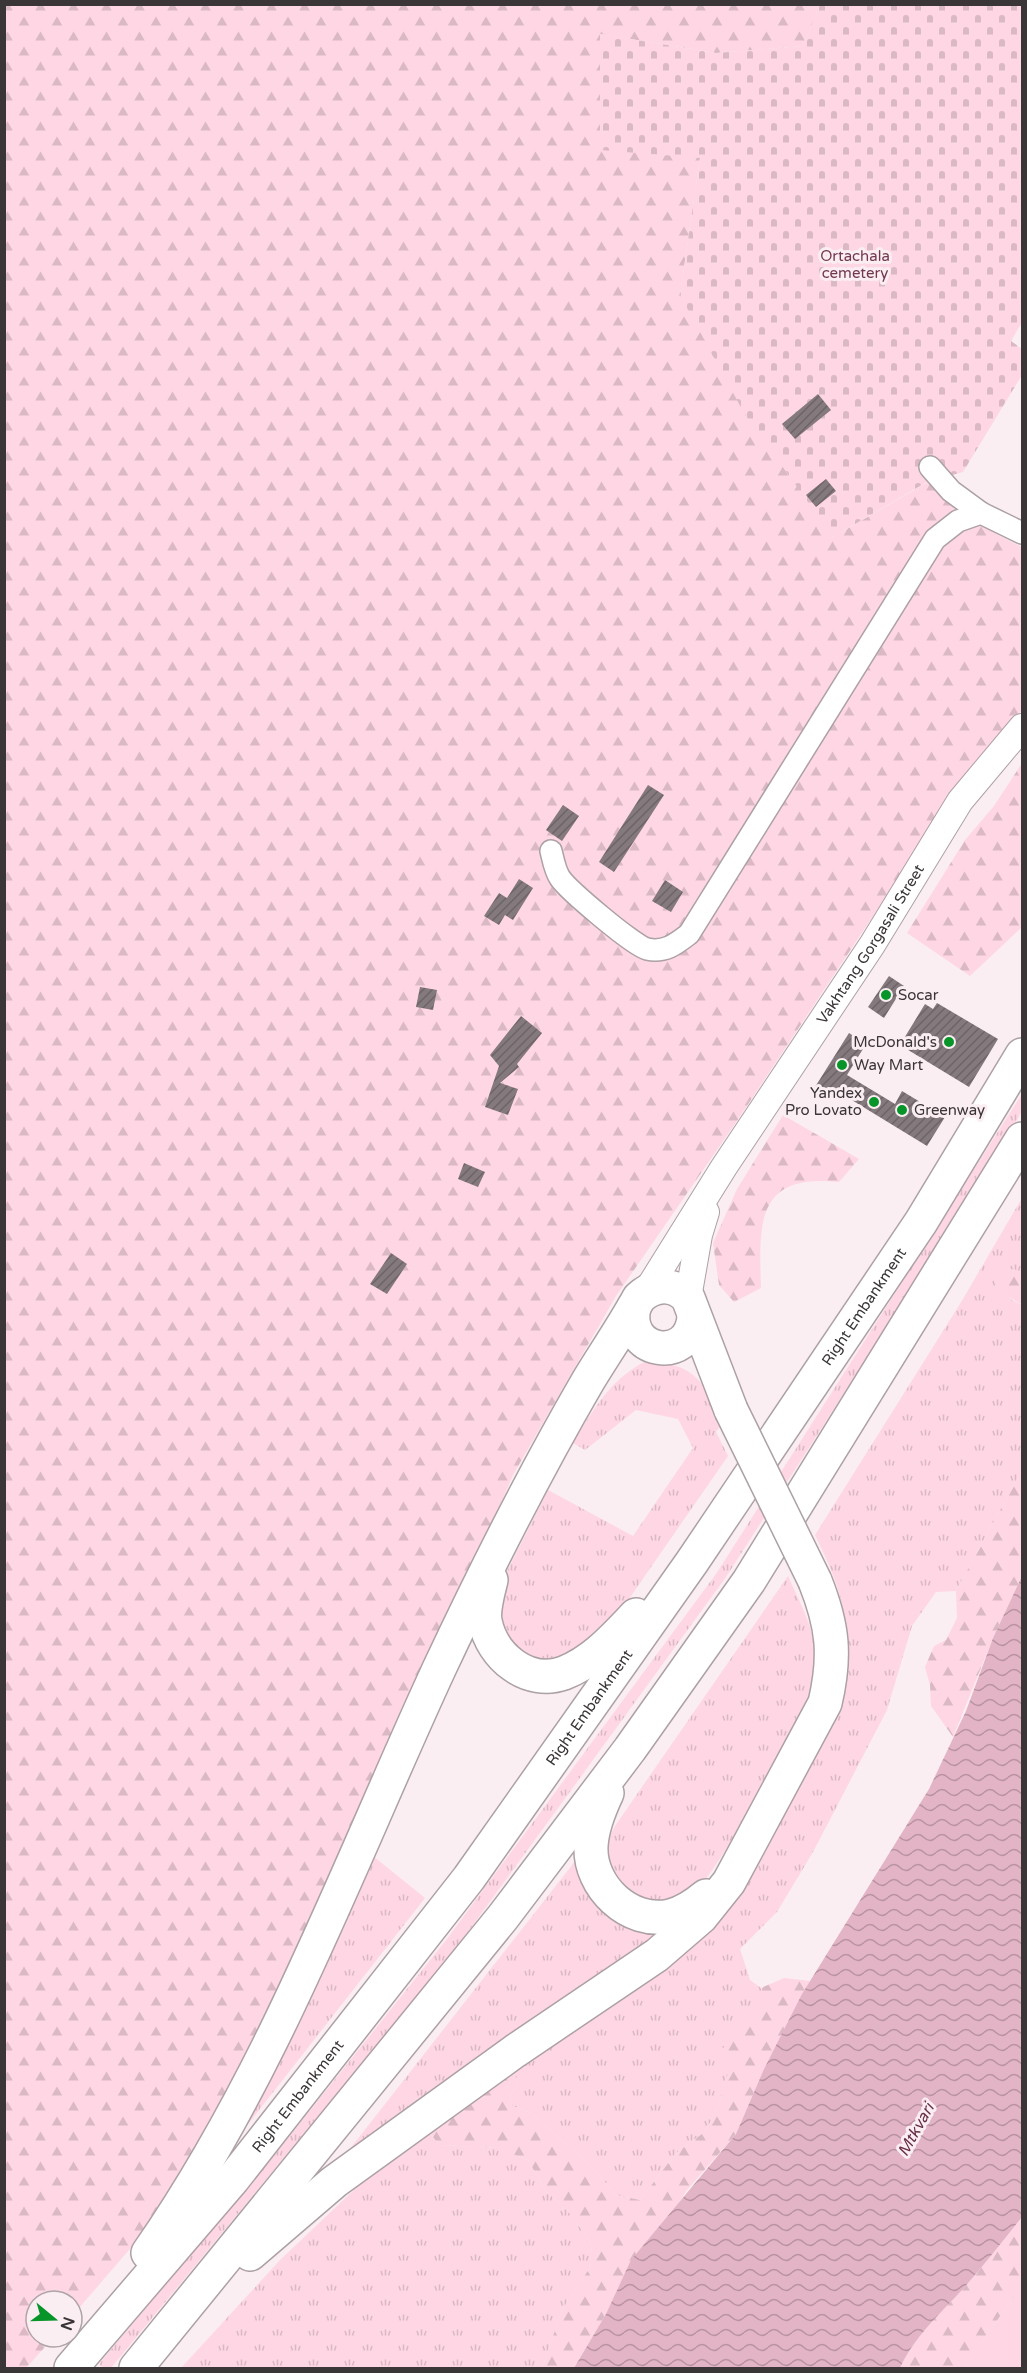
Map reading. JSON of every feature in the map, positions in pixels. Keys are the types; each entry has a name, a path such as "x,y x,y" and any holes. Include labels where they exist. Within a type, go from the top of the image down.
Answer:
{"highway":[{"name":"Right Embankment","path":"107,2324 233,2179 469,1878 692,1562 921,1222 1023,1055"},
{"path":"136,2368 502,1917 630,1749 749,1581 1023,1139"},
{"path":"71,2368 107,2324 122,2290 155,2243 216,2144 278,2030 439,1671 502,1538 588,1382 640,1299 667,1286 679,1290 691,1308 731,1410 815,1581 832,1635 831,1677 825,1703 729,1882 701,1917 657,1955 515,2051 334,2182 266,2240 164,2336"},
{"path":"640,1299 634,1327 644,1341 688,1355 696,1362 731,1410"},
{"path":"588,1382 615,1358 627,1351 660,1347 686,1338 691,1308"},
{"path":"502,1538 488,1593 484,1620 492,1642 504,1659 519,1670 538,1676 561,1674 586,1662 610,1643 657,1592 692,1562"},
{"path":"630,1749 597,1813 591,1847 596,1876 611,1899 636,1914 668,1917 691,1908 707,1895 746,1850"}],"street":[{"path":"930,467 951,491 981,513 1023,533"},
{"path":"551,851 560,878 589,907 645,949 661,950 673,947 689,934 935,539 958,521 981,513"},
{"name":"Vakhtang Gorgasali Street","path":"724,1167 872,945 960,801 1023,727"},
{"path":"640,1299 724,1167"},
{"path":"691,1308 699,1235 724,1167"}],"green space":[{"path":"5,5 820,5 803,46 716,53 600,34 700,158 680,295 833,537 928,482 996,534 1022,547 1022,710 958,788 737,1121 616,1296 513,1475 284,2005 163,2202 129,2250 84,2302 84,2289 24,2289 24,2349 43,2349 26,2368 5,2368"},
{"name":"Ortachala cemetery","path":"820,5 1022,5 1022,322 1011,341 1022,349 1022,375 963,472 927,482 833,537 744,413 680,295 700,158 600,150 600,34 716,53 803,46"},
{"path":"1022,763 1022,927 970,976 907,933 965,840 994,806"},
{"path":"1022,1094 1022,1111 997,1155 726,1577 457,1947 111,2368 103,2368 99,2364 269,2162 447,1939 716,1574"},
{"path":"783,1115 859,1159 839,1182 812,1181 792,1185 777,1194 768,1207 763,1223 761,1288 734,1302 719,1285 713,1243 737,1189"},
{"path":"1022,1198 1022,1274 1014,1269 994,1275 1012,1300 1022,1305 1022,1470 956,1591 936,1592 912,1626 887,1710 813,1852 777,1912 740,1949 750,1980 761,1988 766,2003 742,2016 718,2106 706,2131 676,2153 640,2200 616,2195 591,2166 531,2113 512,2106 510,2094 518,2086 513,2068 671,1958 846,1674 846,1634 841,1602 832,1571 815,1535 960,1304"},
{"path":"1014,1269 1022,1274 1022,1305 996,1288 993,1275"},
{"path":"644,1362 661,1363 686,1370 702,1384 725,1419 716,1432 728,1456 604,1635 568,1662 508,1657 496,1593 548,1490 633,1536 693,1448 678,1419 636,1410 585,1450 573,1443 611,1387"},
{"path":"1022,1470 1022,1576 993,1638 953,1737 931,1706 930,1685 925,1667 934,1646 946,1640 957,1618 956,1591"},
{"path":"788,1576 809,1624 815,1652 815,1668 806,1703 747,1814 710,1874 693,1894 679,1905 642,1906 608,1880 609,1839 615,1826"},
{"path":"373,1856 425,1898 249,2123 243,2121"},
{"path":"582,1858 679,1926 335,2168 576,1860"},
{"path":"784,1978 810,1981 764,2069 736,2134 687,2190 606,2314 574,2368 542,2368 562,2310 589,2269 592,2244 568,2211 546,2191 528,2160 497,2148 439,2145 427,2129 513,2068 518,2086 510,2094 512,2106 531,2113 591,2166 616,2195 640,2200 676,2153 706,2131 718,2106 728,2074 721,2052 742,2016 765,2003 761,1988"},
{"path":"427,2129 439,2145 498,2148 528,2160 546,2191 568,2211 592,2244 589,2269 562,2310 542,2368 181,2368 280,2260 354,2190 348,2185"},
{"path":"1022,2217 1022,2286 963,2368 900,2368 920,2336 971,2280"},
{"path":"1022,2286 1022,2368 963,2368"}],"water":[{"name":"Mtkvari","path":"1022,1576 1022,2217 971,2280 920,2336 900,2368 574,2368 606,2314 631,2260 736,2134 764,2069 802,1994 929,1789 966,1711 993,1638"}],"building":[{"path":"818,394 831,410 795,439 782,424"},
{"path":"826,479 836,491 816,507 806,495"},
{"path":"648,785 664,795 614,872 599,862"},
{"path":"563,805 579,816 562,841 546,830"},
{"path":"519,879 533,888 513,920 505,915 499,925 484,916 499,893 507,898"},
{"path":"665,880 683,892 671,912 652,901"},
{"path":"889,976 904,986 884,1018 868,1007"},
{"path":"420,987 437,990 433,1010 416,1007"},
{"name":"McDonald's","path":"937,1003 998,1039 969,1087 900,1045 925,1004 933,1009"},
{"path":"521,1016 542,1033 517,1064 519,1067 500,1083 518,1089 508,1115 485,1107 499,1066 490,1055"},
{"path":"849,1033 866,1044 847,1075 895,1104 902,1091 945,1117 927,1146 837,1091 832,1098 815,1087"},
{"path":"464,1163 485,1172 478,1187 458,1179"},
{"path":"391,1253 407,1264 387,1294 370,1284"}],"place":[{"name":"Socar","path":"886,995"},
{"name":"McDonald's","path":"949,1042"},
{"name":"Way Mart","path":"842,1065"},
{"name":"Yandex Pro Lovato","path":"874,1102"},
{"name":"Greenway","path":"902,1110"}]}
